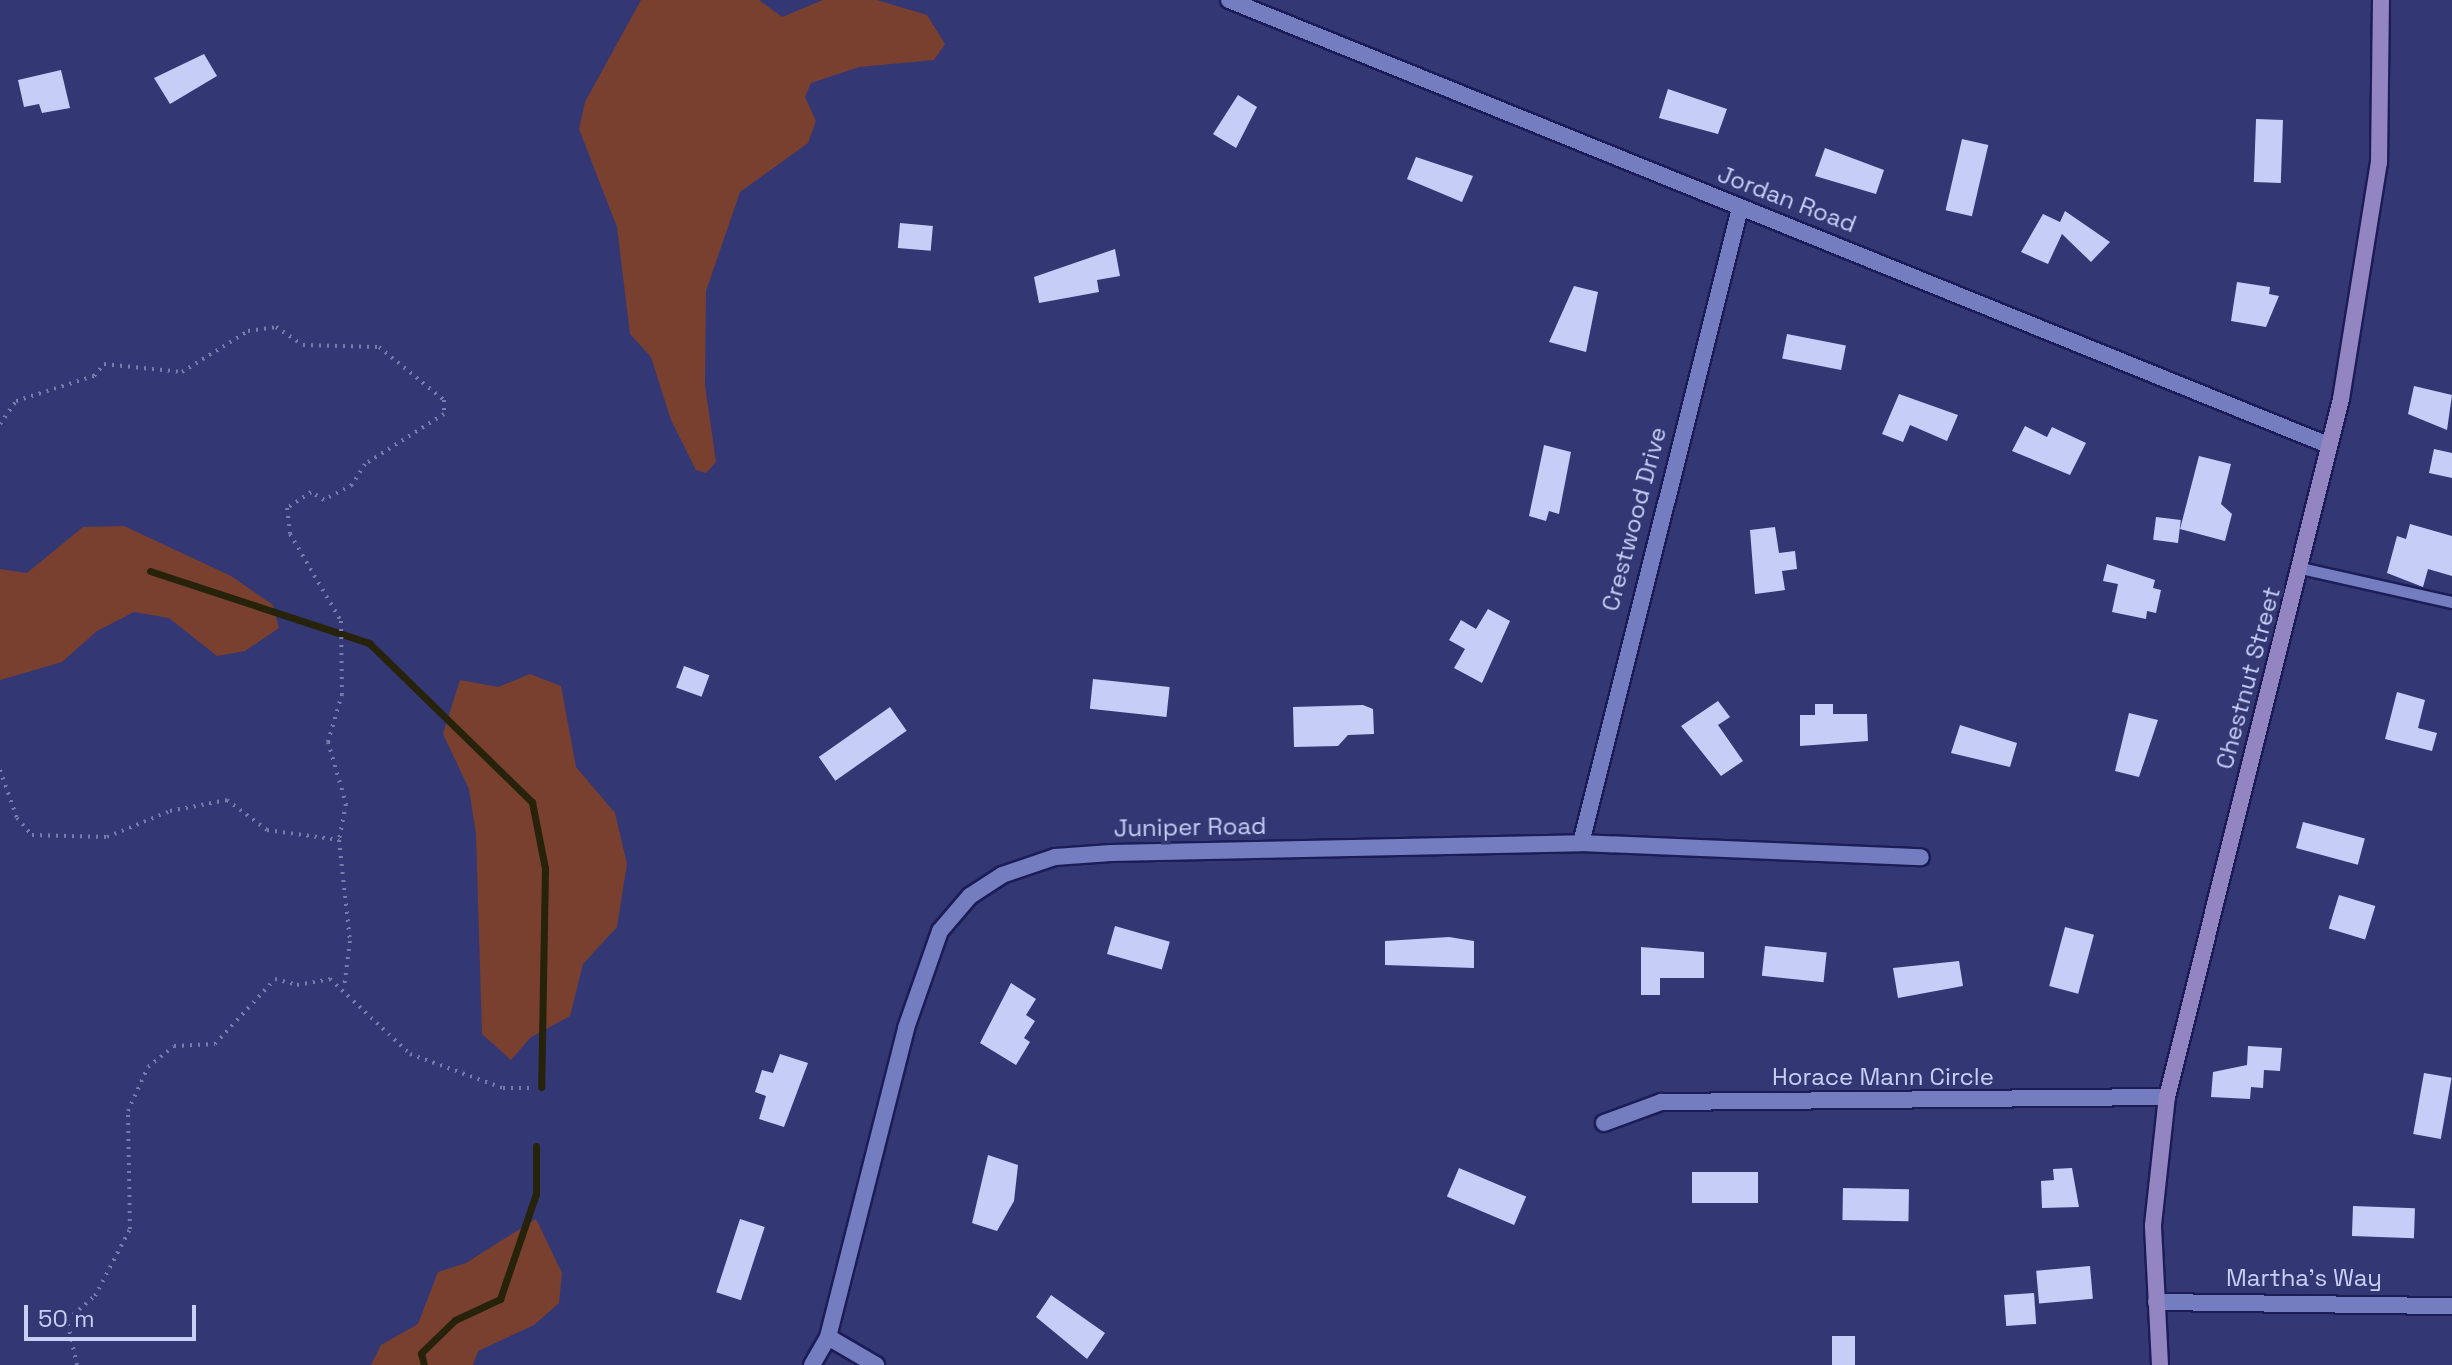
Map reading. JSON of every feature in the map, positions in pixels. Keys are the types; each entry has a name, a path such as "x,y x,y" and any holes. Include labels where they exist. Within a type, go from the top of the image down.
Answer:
{"main road":[{"name":"Chestnut Street","path":"2160,1365 2155,1191 2167,1097 2301,568 2365,273 2379,163 2381,0"}],"street":[{"name":"Jordan Road","path":"1229,0 2328,445"},
{"name":"Crestwood Drive","path":"1581,843 1740,208"},
{"name":"Juniper Road","path":"812,1365 828,1337 903,1041 940,931 970,896 1002,875 1055,857 1111,853 1581,843 1921,857"},
{"name":"Horace Mann Circle","path":"1604,1123 1661,1102 2167,1097"},
{"name":"Martha's Way","path":"2156,1302 2452,1306"},
{"path":"828,1337 876,1365"}],"lane":[{"path":"2301,568 2452,602"}],"path":[{"path":"0,424 16,401 94,376 104,364 182,372 248,331 276,327 303,345 379,347 444,400 444,414 365,464 352,485 324,500 311,492 287,508 290,534 341,621 342,694 328,742 346,804 339,840 350,941 344,988"},
{"path":"0,770 17,818 32,835 107,837 170,811 227,800 267,830 339,840"},
{"path":"77,1365 67,1320 76,1305 95,1296 130,1229 128,1111 148,1067 174,1046 215,1044 275,979 297,985 330,979 344,988 410,1054 503,1088 533,1088"}],"shaded area":[{"path":"641,0 759,0 782,17 823,0 877,0 927,15 945,44 934,60 859,67 811,83 805,97 816,121 808,143 740,192 706,291 705,385 716,462 706,473 696,470 671,420 651,357 630,334 617,227 579,129 585,102"},
{"path":"124,526 231,576 273,605 279,628 245,651 217,656 169,618 134,612 97,631 62,662 0,680 0,569 27,573 83,527"},
{"path":"530,674 561,686 576,767 615,813 627,864 617,927 583,964 570,1016 531,1037 511,1060 482,1034 476,834 469,789 443,734 460,680 498,687"},
{"path":"536,1219 562,1273 559,1303 534,1325 478,1351 473,1365 371,1365 381,1345 418,1324 438,1272 466,1263"}],"building":[{"path":"204,54 217,76 170,104 154,78"},
{"path":"61,70 70,108 42,113 39,104 24,107 18,80"},
{"path":"1668,89 1727,109 1718,134 1659,118"},
{"path":"1238,95 1257,107 1236,148 1213,134"},
{"path":"2256,119 2283,120 2281,183 2254,182"},
{"path":"1962,139 1988,145 1972,216 1946,210"},
{"path":"1825,148 1884,170 1876,194 1815,176"},
{"path":"1416,157 1473,176 1462,202 1407,179"},
{"path":"2065,211 2110,242 2091,262 2062,234 2048,264 2021,252 2043,214 2060,222"},
{"path":"900,223 933,226 931,251 898,248"},
{"path":"1115,249 1120,276 1097,280 1099,292 1039,303 1034,277"},
{"path":"2237,282 2270,287 2269,294 2279,296 2266,327 2231,321"},
{"path":"1574,286 1598,292 1586,352 1549,342"},
{"path":"1787,334 1846,345 1841,370 1782,359"},
{"path":"2414,386 2452,395 2447,430 2408,414"},
{"path":"1899,394 1958,415 1947,441 1910,425 1903,442 1882,434"},
{"path":"2025,426 2047,437 2052,427 2086,443 2070,475 2012,451"},
{"path":"1544,445 1571,452 1559,514 1549,511 1546,521 1529,516"},
{"path":"2434,449 2452,453 2452,478 2429,473"},
{"path":"2199,456 2231,464 2221,504 2232,514 2225,541 2180,529"},
{"path":"2156,517 2181,520 2178,543 2153,540"},
{"path":"2410,524 2452,536 2452,576 2428,569 2423,587 2387,573 2397,536 2406,539"},
{"path":"1775,527 1779,553 1795,551 1797,569 1782,571 1785,590 1755,594 1750,530"},
{"path":"2107,564 2155,580 2153,588 2161,590 2156,613 2147,611 2146,619 2112,612 2118,584 2103,581"},
{"path":"1488,609 1510,621 1482,683 1454,668 1465,649 1449,640 1461,620 1476,629"},
{"path":"684,666 709,675 702,697 676,688"},
{"path":"1093,679 1170,687 1166,717 1090,709"},
{"path":"2397,692 2425,700 2418,728 2437,733 2432,751 2385,739"},
{"path":"1718,701 1730,717 1718,725 1743,761 1721,776 1681,726"},
{"path":"1815,704 1833,704 1833,714 1867,714 1868,741 1800,746 1800,715 1815,715"},
{"path":"1363,705 1373,709 1374,734 1348,735 1338,746 1294,747 1293,707"},
{"path":"890,707 907,731 835,781 819,757"},
{"path":"2129,713 2158,720 2139,777 2115,771"},
{"path":"1960,725 2017,743 2010,767 1951,753"},
{"path":"2303,822 2365,839 2358,865 2296,848"},
{"path":"2339,895 2375,906 2365,940 2329,928"},
{"path":"1115,926 1170,942 1162,970 1107,954"},
{"path":"2065,927 2094,935 2078,994 2049,986"},
{"path":"1449,937 1474,941 1474,968 1385,965 1385,941"},
{"path":"1765,946 1827,952 1824,982 1762,976"},
{"path":"1641,947 1704,952 1704,978 1660,978 1660,995 1641,995"},
{"path":"1959,961 1963,986 1898,998 1893,968"},
{"path":"1011,983 1036,999 1026,1015 1035,1021 1024,1038 1030,1042 1016,1065 980,1043"},
{"path":"2248,1046 2282,1048 2280,1071 2264,1070 2263,1088 2251,1087 2250,1099 2211,1097 2213,1072 2247,1065"},
{"path":"780,1054 808,1063 784,1127 759,1119 766,1096 755,1092 762,1070 773,1073"},
{"path":"2424,1073 2452,1078 2441,1139 2413,1134"},
{"path":"988,1155 1018,1165 1014,1201 997,1231 972,1223"},
{"path":"1459,1168 1526,1197 1514,1225 1447,1197"},
{"path":"2072,1168 2079,1207 2042,1208 2041,1181 2054,1180 2053,1169"},
{"path":"1692,1172 1758,1172 1758,1203 1692,1203"},
{"path":"1843,1188 1909,1189 1908,1221 1842,1220"},
{"path":"2353,1206 2415,1208 2414,1238 2352,1236"},
{"path":"740,1219 765,1227 741,1300 716,1292"},
{"path":"2090,1266 2093,1299 2039,1304 2036,1271"},
{"path":"2034,1293 2036,1324 2006,1326 2004,1295"},
{"path":"1051,1295 1105,1333 1087,1359 1036,1317"},
{"path":"1832,1336 1855,1336 1855,1365 1832,1365"}],"waterway":[{"path":"150,571 369,643 532,802 545,868 541,1087"},
{"path":"424,1365 421,1353 455,1320 500,1299 536,1194 536,1146"}]}
